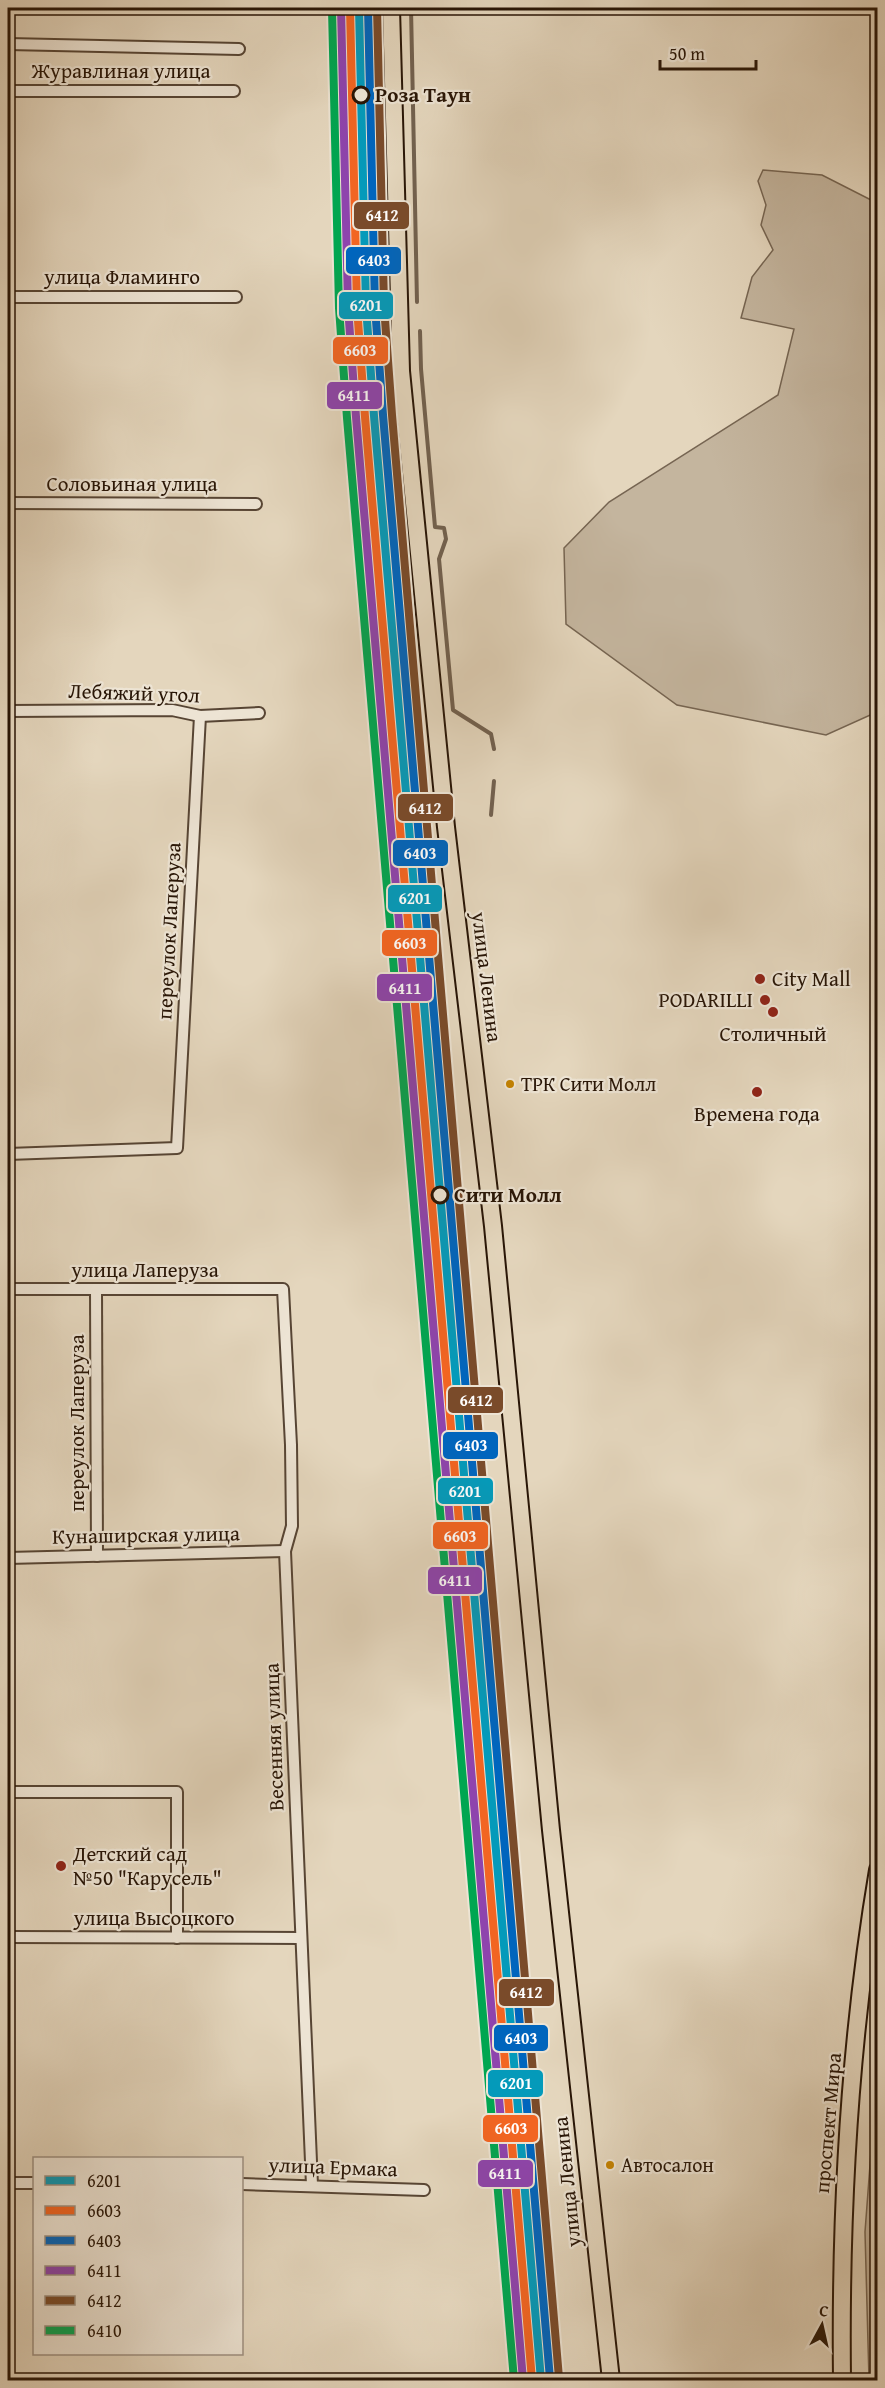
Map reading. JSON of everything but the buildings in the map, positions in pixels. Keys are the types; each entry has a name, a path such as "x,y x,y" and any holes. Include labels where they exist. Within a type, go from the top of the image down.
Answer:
{"main road":[{"name":"улица Ленина","path":"391,8 401,371 444,816 494,1226 551,1830 611,2380"},
{"name":"проспект Мира","path":"842,2380 841,2297 848,2128 878,1870"}],"street":[{"path":"8,44 239,49"},
{"name":"Журавлиная улица","path":"8,90 234,91"},
{"name":"улица Фламинго","path":"8,297 236,297"},
{"name":"Соловьиная улица","path":"8,503 256,504"},
{"name":"Лебяжий угол","path":"8,711 172,710 200,716 259,713"},
{"name":"переулок Лаперуза","path":"8,1154 177,1148 200,716"},
{"name":"улица Лаперуза","path":"8,1289 283,1289"},
{"name":"Весенняя улица","path":"283,1289 292,1526 285,1551 312,2185"},
{"name":"переулок Лаперуза","path":"96,1290 97,1556"},
{"name":"Кунаширская улица","path":"8,1558 285,1551"},
{"path":"8,1792 177,1792 177,1938"},
{"name":"улица Высоцкого","path":"8,1937 301,1938"},
{"path":"8,2183 33,2183"},
{"name":"улица Ермака","path":"243,2184 424,2190"}],"shaded area":[{"path":"763,170 822,175 877,203 877,712 826,735 677,705 566,624 564,548 609,502 778,395 794,329 741,318 752,277 773,250 761,225 766,205 758,181"},
{"path":"877,2071 878,2380 869,2380 865,2232"}],"waterway":[{"path":"411,8 417,302"},
{"path":"420,331 421,369 435,527 444,528 446,539 439,559 453,710 491,734 494,749"},
{"path":"491,815 494,781"}],"transit line":[{"name":"6411","path":"341,8 348,307 356,417 523,2380"},
{"name":"6603","path":"350,8 357,307 365,417 532,2380"},
{"name":"6201","path":"359,8 366,307 374,416 541,2380"},
{"name":"6403","path":"368,8 375,307 383,415 550,2379"},
{"name":"6412","path":"377,8 384,306 392,415 559,2378"},
{"name":"6410","path":"332,9 339,308 347,418 514,2380"}],"place":[{"name":"Роза Таун","path":"361,95"},
{"name":"City Mall","path":"760,979"},
{"name":"PODARILLI","path":"765,1000"},
{"name":"Столичный","path":"773,1012"},
{"name":"ТРК Сити Молл","path":"510,1084"},
{"name":"Времена года","path":"757,1092"},
{"name":"Сити Молл","path":"440,1195"},
{"name":"Детский сад №50 \"Карусель\"","path":"61,1866"},
{"name":"Автосалон","path":"610,2165"}]}
